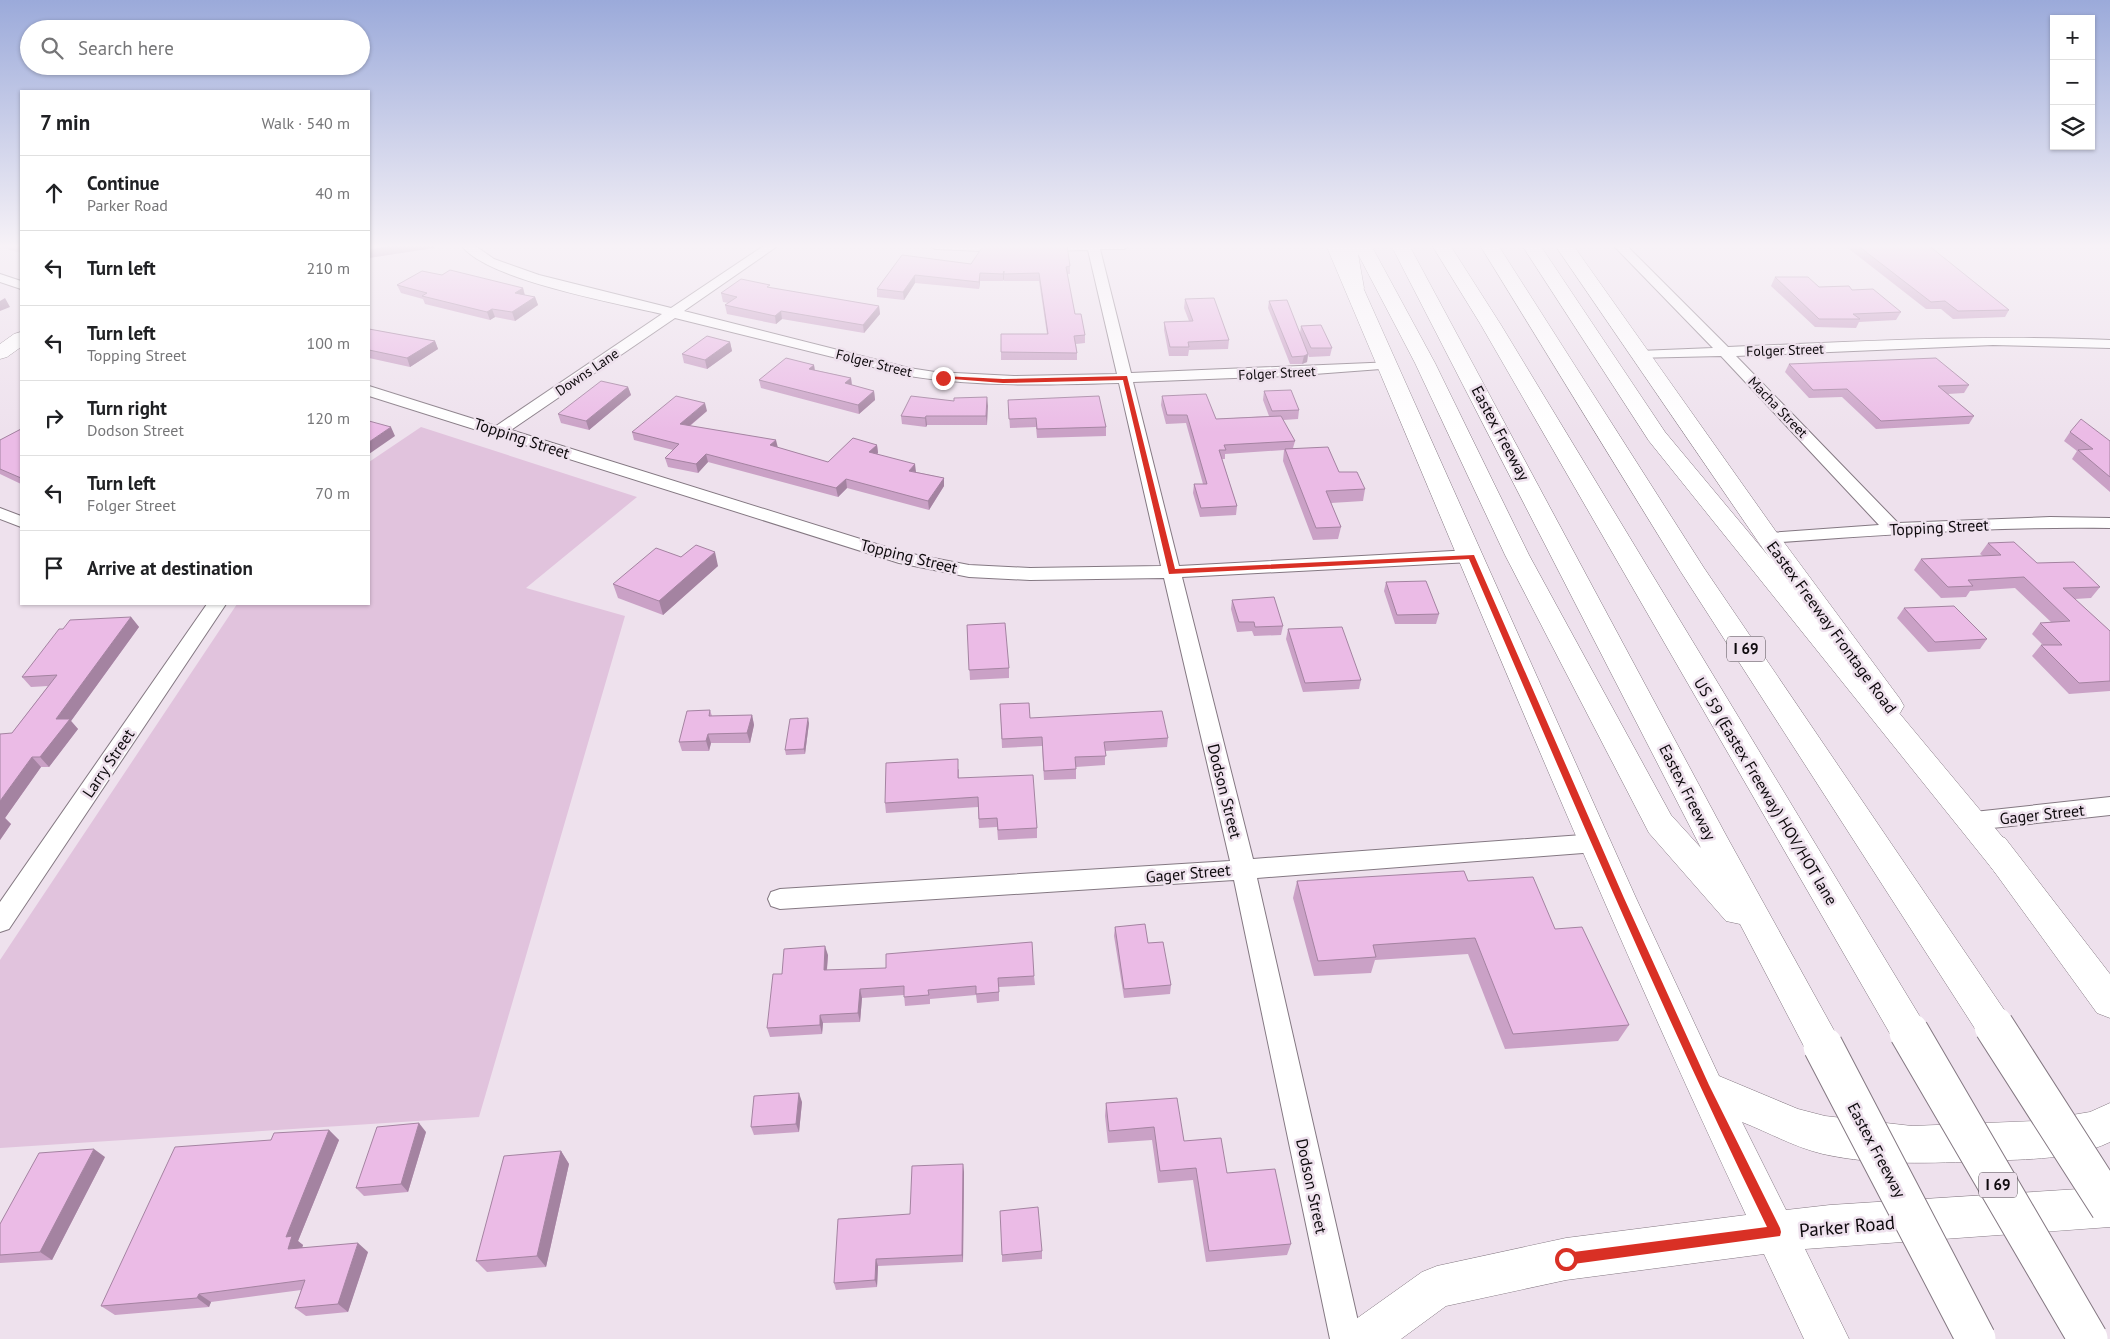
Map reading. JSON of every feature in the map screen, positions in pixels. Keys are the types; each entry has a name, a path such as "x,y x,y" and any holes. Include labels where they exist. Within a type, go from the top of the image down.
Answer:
{"main road":[{"path":"1364,307 1596,843 1706,1089 1827,1339"},
{"path":"1395,307 1425,363 1517,555 1660,824 1764,940"},
{"name":"Eastex Freeway","path":"1434,307 1496,423 1764,940 1823,1046 1976,1339"},
{"name":"US 59 (Eastex Freeway) HOV/HOT lane","path":"1480,307 1909,1032 2088,1339"},
{"path":"1483,307 1491,325"},
{"name":"I 69","path":"1530,307 1694,572 1994,1026 2110,1207"},
{"path":"1573,307 1658,436 2009,867"},
{"name":"Eastex Freeway Frontage Road","path":"1607,307 1768,538 1974,821 2110,1002"},
{"path":"0,353 20,339"},
{"path":"1706,1089 1759,1110 1794,1127 1825,1135 1912,1145 2036,1140 2093,1130 2110,1122"},
{"name":"Parker Road","path":"1364,1339 1437,1287 1566,1259 1830,1225 2110,1207"}],"street":[{"name":"Folger Street","path":"653,307 909,372 943,378 1003,381 1266,374 1389,365"},
{"name":"Downs Lane","path":"499,431 683,307"},
{"name":"Dodson Street","path":"1108,307 1243,868 1346,1339"},
{"name":"Macha Street","path":"1681,307 1893,529"},
{"name":"Folger Street","path":"1639,355 2004,340 2110,344"},
{"name":"Topping Street","path":"370,391 899,557 969,571 1030,574 1172,572 1472,556"},
{"path":"0,513 20,522"},
{"name":"Topping Street","path":"1768,538 1893,529 2050,522 2110,522"},
{"name":"Larry Street","path":"0,922 216,605"},
{"name":"Gager Street","path":"1974,821 2110,806"},
{"name":"Gager Street","path":"780,900 1154,876 1596,843"}],"shaded area":[{"path":"421,427 637,497 526,588 625,616 479,1117 0,1148 0,960 236,605 370,605 370,461"}],"building":[{"path":"469,307 519,307 512,312 492,309 487,312"},
{"path":"736,307 878,307 863,325 781,311 775,316"},
{"path":"1044,307 1074,307 1075,314 1081,314 1085,335 1074,336 1077,353 1001,352 1001,334 1048,334"},
{"path":"1188,307 1217,307 1229,340 1188,342 1189,347 1170,347 1164,322 1193,321"},
{"path":"1272,307 1290,307 1308,354 1292,357"},
{"path":"1807,307 1896,307 1901,312 1853,314 1860,319 1819,319"},
{"path":"1953,307 2006,307 2009,310 1958,311"},
{"path":"1321,325 1332,348 1311,348 1301,326"},
{"path":"370,329 435,341 407,358 370,350"},
{"path":"707,336 730,342 705,360 682,354"},
{"path":"786,358 814,365 809,369 851,378 845,383 874,391 858,405 759,380"},
{"path":"1936,358 1969,385 1938,386 1974,416 1881,421 1847,389 1813,390 1789,364"},
{"path":"601,381 628,387 586,421 558,414"},
{"path":"1291,390 1299,410 1272,411 1264,391"},
{"path":"1206,394 1216,419 1281,416 1295,441 1224,445 1226,450 1219,450 1237,506 1201,508 1194,484 1207,484 1187,415 1167,415 1162,396"},
{"path":"676,396 705,403 680,424 776,440 770,445 828,462 853,438 877,445 869,452 915,464 909,471 944,478 928,501 846,479 836,488 706,454 696,464 665,458 679,444 632,432"},
{"path":"911,396 954,401 954,398 987,397 986,416 926,416 925,418 901,416"},
{"path":"1099,396 1106,427 1037,429 1036,418 1009,419 1008,400"},
{"path":"2081,419 2110,441 2110,477 2078,450 2093,449 2070,432"},
{"path":"370,421 391,427 370,441"},
{"path":"20,430 20,478 0,469 0,440"},
{"path":"1328,447 1339,472 1357,472 1365,489 1326,491 1341,527 1316,528 1285,449"},
{"path":"2014,542 2037,563 2074,562 2100,587 2063,588 2110,631 2110,681 2079,683 2041,645 2062,645 2040,623 2070,621 2024,577 1968,580 1973,586 1948,587 1921,559 2001,555 1988,543"},
{"path":"696,545 715,552 659,601 613,584 656,548 681,557"},
{"path":"1426,581 1439,614 1397,615 1386,582"},
{"path":"1274,597 1283,626 1255,627 1254,622 1239,622 1232,600"},
{"path":"1954,606 1987,639 1935,642 1904,608"},
{"path":"131,617 56,719 70,719 40,757 32,757 0,801 0,734 12,733 57,675 22,677 59,629 63,629 70,620"},
{"path":"1005,623 1009,668 969,670 967,625"},
{"path":"1342,627 1361,680 1305,683 1288,629"},
{"path":"1029,703 1030,718 1162,711 1168,738 1104,742 1106,756 1075,757 1076,769 1044,771 1042,737 1002,739 1000,704"},
{"path":"710,710 709,716 752,715 747,733 708,734 706,741 679,742 687,711"},
{"path":"808,718 804,749 785,750 790,719"},
{"path":"958,759 958,778 1033,775 1037,828 998,830 997,818 979,819 978,797 885,803 886,763"},
{"path":"1464,871 1468,881 1533,877 1555,929 1582,927 1629,1025 1513,1034 1475,938 1373,945 1376,957 1318,961 1297,881"},
{"path":"1145,924 1148,943 1163,942 1171,985 1124,989 1115,927"},
{"path":"1032,942 1034,976 998,978 999,992 976,994 976,986 928,990 929,995 904,997 904,986 860,989 858,1013 820,1015 820,1025 767,1028 773,974 782,974 784,949 825,946 824,970 886,968 886,954"},
{"path":"799,1093 796,1124 751,1127 754,1096"},
{"path":"1177,1098 1184,1141 1221,1138 1227,1173 1275,1169 1291,1244 1209,1251 1196,1168 1160,1171 1154,1127 1109,1131 1106,1103"},
{"path":"419,1123 401,1184 356,1188 377,1127"},
{"path":"329,1130 286,1237 292,1236 288,1249 358,1243 338,1304 295,1308 305,1280 199,1294 197,1298 101,1306 175,1147 271,1140 274,1133"},
{"path":"94,1149 40,1252 0,1255 0,1224 39,1153"},
{"path":"561,1151 537,1256 476,1261 504,1156"},
{"path":"963,1164 962,1255 876,1259 875,1280 834,1283 838,1219 910,1214 912,1166"},
{"path":"1038,1207 1042,1251 1002,1255 1000,1211"}],"route":[{"path":"943,378 1003,381 1125,378 1172,572 1472,556 1619,898 1706,1089 1775,1232 1566,1259"}]}
